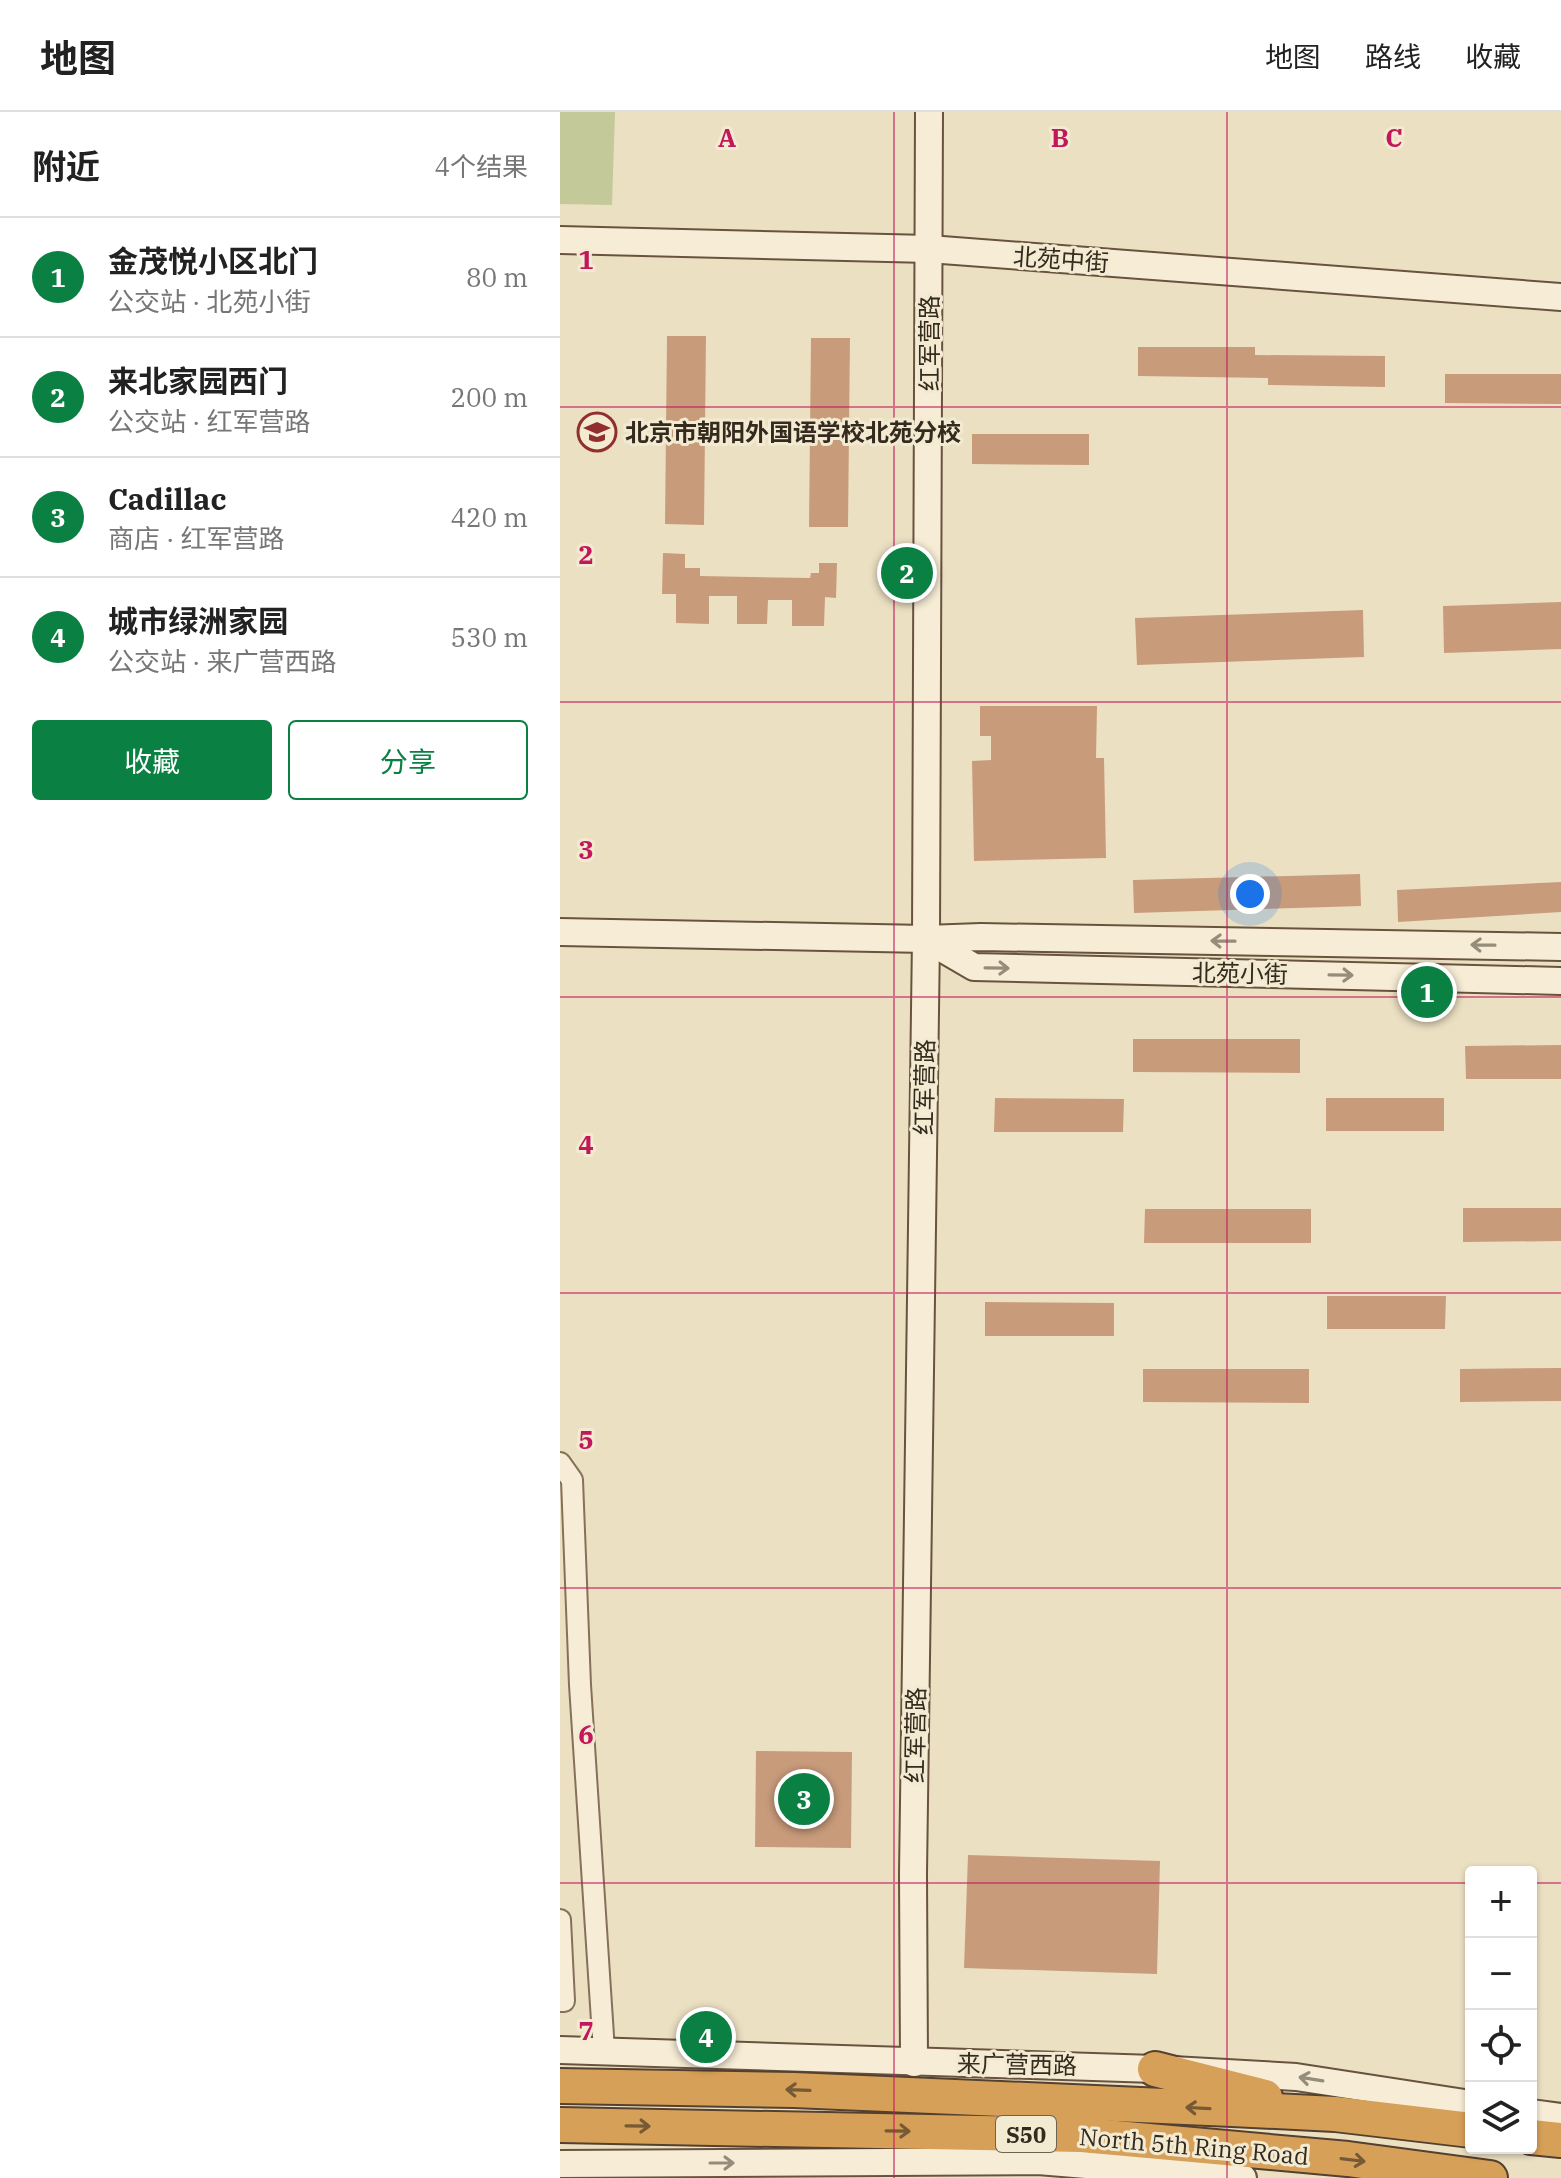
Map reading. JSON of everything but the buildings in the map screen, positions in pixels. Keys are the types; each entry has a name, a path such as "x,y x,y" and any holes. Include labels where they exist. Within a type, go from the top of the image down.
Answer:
{"highway":[{"path":"1155,2069 1335,2114"},
{"name":"North 5th Ring Road","path":"560,2086 794,2090 1335,2114 1465,2129"},
{"name":"North 5th Ring Road","path":"560,2125 1082,2135 1348,2159 1490,2178"},
{"path":"1537,2138 1561,2140"}],"street":[{"name":"红军营路","path":"914,2063 913,1874 926,939 929,112"},
{"name":"北苑中街","path":"560,240 929,249 1561,297"},
{"name":"北苑小街","path":"560,932 1561,947"},
{"name":"北苑小街","path":"926,939 974,967 1561,981"},
{"path":"560,1463 572,1480 580,1685 604,2051"},
{"path":"560,1920 564,2001 560,2001"},
{"name":"来广营西路","path":"560,2050 914,2063 1046,2063 1296,2077 1465,2103"},
{"path":"1537,2114 1561,2117"},
{"path":"560,2164 1038,2161 1243,2178"}],"green space":[{"path":"560,112 615,112 612,205 560,204"}],"place":[{"name":"北京市朝阳外国语学校北苑分校","path":"597,432"},
{"name":"来北家园西门","path":"907,573"},
{"name":"金茂悦小区北门","path":"1427,992"},
{"name":"Cadillac","path":"804,1799"},
{"name":"城市绿洲家园","path":"706,2037"}]}
